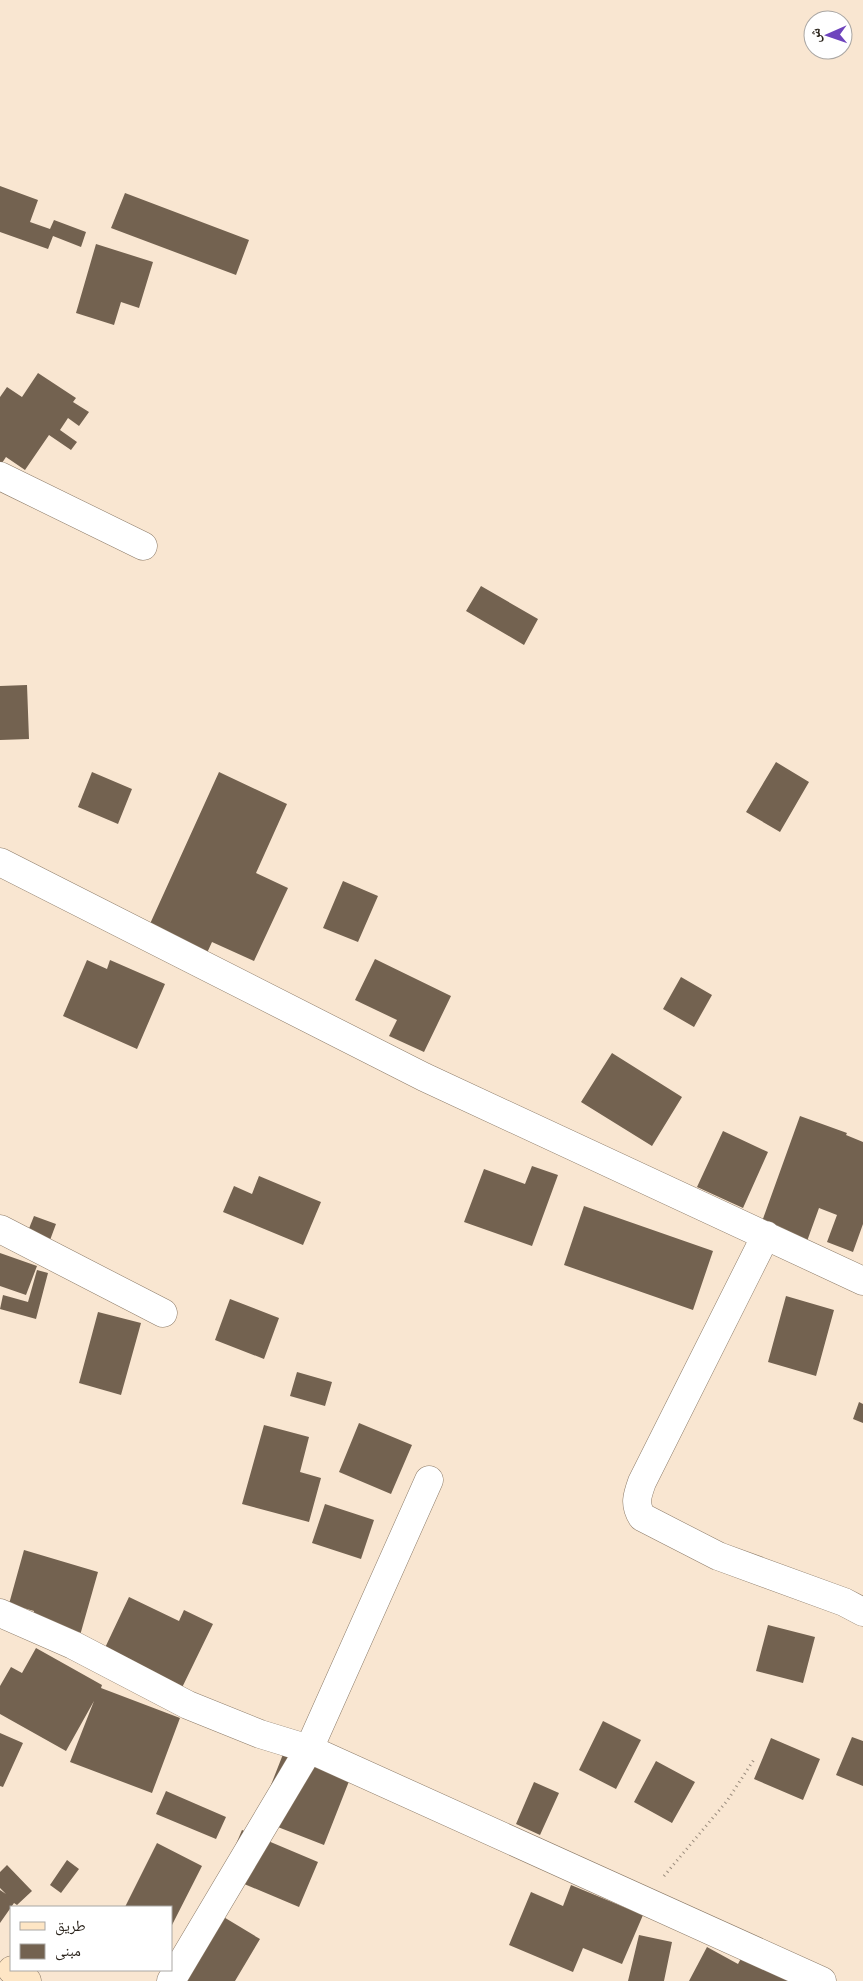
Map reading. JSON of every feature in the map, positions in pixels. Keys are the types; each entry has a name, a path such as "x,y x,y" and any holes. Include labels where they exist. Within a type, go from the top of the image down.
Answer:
{"street":[{"path":"0,476 143,546"},
{"path":"0,862 424,1077 863,1280"},
{"path":"0,1230 163,1314"},
{"path":"766,1235 642,1482 637,1497 637,1509 642,1517 718,1556 844,1602 863,1612"},
{"path":"171,1981 309,1749 429,1480"},
{"path":"0,1612 73,1645 188,1705 260,1734 309,1749 822,1981"},
{"path":"14,1971 27,1981"}],"path":[{"path":"644,1900 727,1801 755,1758"}],"building":[{"path":"0,186 38,200 30,222 50,229 54,220 86,232 81,247 53,236 48,249 0,232"},
{"path":"125,193 249,240 236,275 111,228"},
{"path":"96,244 153,262 139,308 121,302 114,325 76,313"},
{"path":"38,373 76,398 73,402 89,412 79,426 68,418 60,430 77,442 71,450 49,435 25,470 6,457 0,466 0,397 7,387 22,397"},
{"path":"481,586 538,619 524,645 466,611"},
{"path":"27,685 29,739 0,740 0,686"},
{"path":"776,762 809,782 780,832 746,812"},
{"path":"92,772 132,789 118,824 78,807"},
{"path":"219,772 287,804 256,873 288,888 254,961 212,942 207,953 149,926"},
{"path":"343,881 378,896 358,942 323,928"},
{"path":"375,959 451,996 424,1052 389,1036 397,1020 355,1000"},
{"path":"87,960 107,969 110,960 165,984 137,1049 63,1016"},
{"path":"681,977 712,995 694,1027 663,1009"},
{"path":"612,1053 682,1097 652,1146 581,1102"},
{"path":"800,1116 847,1133 846,1135 863,1142 863,1224 853,1252 827,1242 837,1215 819,1208 806,1244 760,1227"},
{"path":"723,1131 768,1152 743,1208 697,1187"},
{"path":"532,1166 558,1175 532,1246 464,1222 484,1169 525,1184"},
{"path":"259,1176 321,1202 303,1245 223,1212 234,1186 252,1194"},
{"path":"584,1206 713,1251 693,1310 564,1265"},
{"path":"34,1216 56,1224 43,1259 20,1251"},
{"path":"0,1253 37,1266 26,1295 0,1286"},
{"path":"37,1270 48,1273 36,1319 0,1309 3,1295 28,1302"},
{"path":"786,1296 834,1310 816,1376 768,1362"},
{"path":"230,1299 279,1318 264,1359 215,1340"},
{"path":"98,1312 141,1323 121,1395 79,1383"},
{"path":"297,1372 332,1382 325,1406 290,1396"},
{"path":"859,1402 863,1404 863,1423 853,1419"},
{"path":"359,1423 412,1445 391,1494 339,1472"},
{"path":"264,1425 309,1437 300,1472 321,1478 309,1522 242,1504"},
{"path":"325,1504 374,1520 361,1559 312,1543"},
{"path":"24,1550 98,1572 77,1646 28,1631 34,1611 9,1604"},
{"path":"129,1597 179,1621 184,1610 213,1624 175,1702 103,1652"},
{"path":"768,1625 815,1637 803,1683 756,1671"},
{"path":"36,1648 102,1685 101,1688 180,1718 152,1793 70,1762 94,1701 66,1751 0,1714 0,1686 11,1667 22,1673"},
{"path":"603,1721 641,1740 616,1789 579,1770"},
{"path":"0,1733 23,1743 3,1787 0,1786"},
{"path":"852,1737 863,1741 863,1786 836,1775"},
{"path":"771,1738 820,1759 803,1800 754,1779"},
{"path":"289,1739 355,1766 324,1845 265,1822 267,1795"},
{"path":"656,1761 695,1782 672,1823 634,1802"},
{"path":"534,1782 559,1793 540,1835 516,1824"},
{"path":"166,1791 226,1817 216,1839 156,1814"},
{"path":"242,1830 318,1862 299,1907 223,1875"},
{"path":"157,1843 202,1866 172,1925 172,1906 126,1906"},
{"path":"67,1860 79,1869 61,1893 50,1885"},
{"path":"7,1865 32,1891 17,1905 14,1903 10,1906 0,1923 0,1890 6,1894 0,1888 0,1872"},
{"path":"571,1885 643,1915 622,1964 583,1948 573,1972 509,1945 531,1892 563,1906"},
{"path":"212,1910 260,1939 235,1981 171,1981"},
{"path":"639,1935 672,1942 664,1981 628,1981"},
{"path":"707,1947 738,1964 746,1949 792,1981 689,1981"}]}
